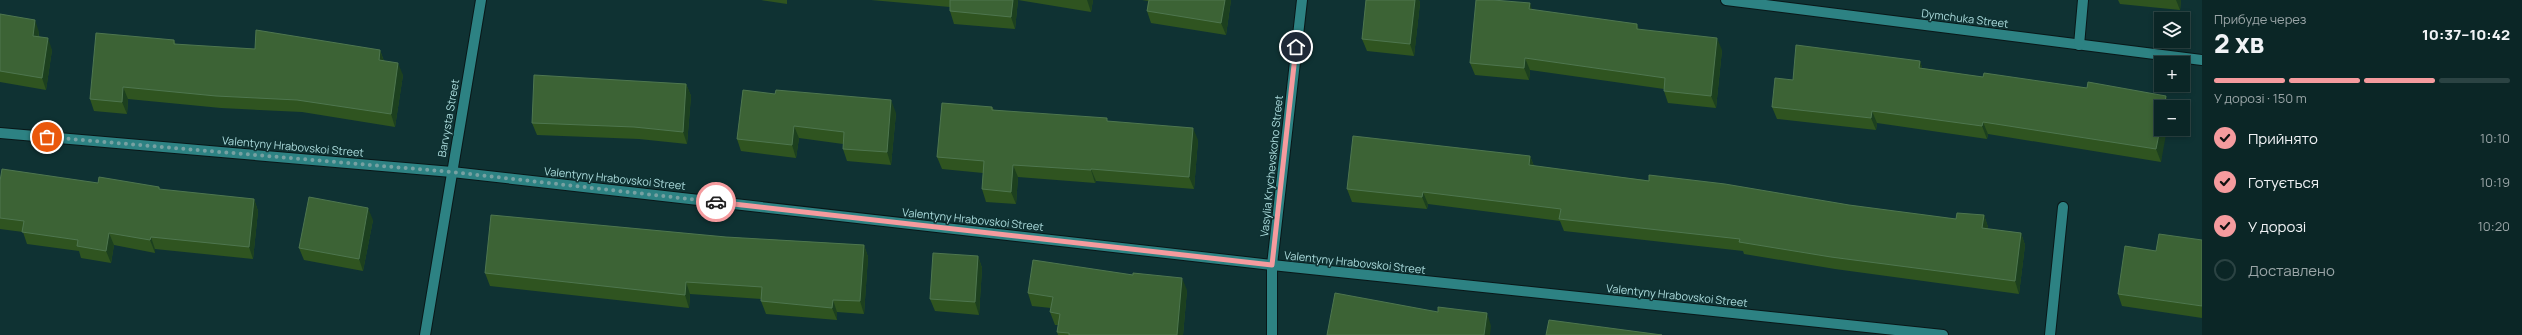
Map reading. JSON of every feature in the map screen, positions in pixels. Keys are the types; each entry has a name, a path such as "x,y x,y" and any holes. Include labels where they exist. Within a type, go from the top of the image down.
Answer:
{"street":[{"name":"Barvysta Street","path":"426,335 481,0"},
{"name":"Vasylia Krychevskoho Street","path":"1272,335 1272,265 1302,0"},
{"name":"Dymchuka Street","path":"1726,0 2202,60"},
{"path":"2079,45 2083,0"},
{"name":"Valentyny Hrabovskoi Street","path":"0,134 452,172 1272,265 1943,335"},
{"path":"2050,335 2063,207"}],"building":[{"path":"950,0 1013,0 1011,17 950,11"},
{"path":"1149,0 1225,0 1221,23 1147,11"},
{"path":"1366,0 1415,0 1410,44 1362,39"},
{"path":"1476,0 1530,3 1529,9 1637,24 1637,29 1717,38 1711,96 1664,91 1665,78 1525,58 1524,68 1470,63"},
{"path":"0,14 35,20 33,36 48,38 42,78 0,71"},
{"path":"256,30 380,50 379,60 398,63 391,114 297,100 216,96 123,87 122,102 90,99 96,33 174,40 174,44 255,49"},
{"path":"1796,45 1920,61 1919,68 1983,77 1984,73 2087,88 2088,82 2166,96 2165,100 2154,100 2154,136 2159,136 2156,149 1983,122 1982,126 1872,111 1871,118 1772,107 1775,78 1793,80"},
{"path":"534,75 686,84 683,132 634,127 532,123"},
{"path":"743,90 775,94 776,90 891,100 887,152 843,149 844,132 794,126 792,145 737,139"},
{"path":"942,103 992,107 992,110 1107,118 1107,121 1193,128 1189,177 1091,169 1013,165 1011,192 982,189 984,161 937,157"},
{"path":"1353,136 1530,156 1529,165 1649,181 1649,175 1725,184 1849,205 1956,219 1957,213 1984,215 1982,228 2021,233 2015,281 1831,257 1739,242 1740,239 1559,219 1561,209 1423,192 1422,197 1347,189"},
{"path":"2,169 98,183 99,177 159,187 159,189 254,199 249,247 151,237 150,240 109,233 106,251 77,246 78,240 22,232 24,221 0,218 0,181"},
{"path":"309,197 368,208 359,259 299,248"},
{"path":"491,215 726,237 864,245 860,301 833,300 832,308 761,301 762,287 686,282 685,295 485,273"},
{"path":"2159,234 2202,240 2202,306 2118,294 2125,246 2156,251"},
{"path":"933,253 978,256 975,302 930,299"},
{"path":"1033,260 1133,275 1133,273 1182,278 1177,335 1069,335 1069,333 1057,332 1060,314 1050,312 1053,297 1028,293"},
{"path":"1335,293 1438,312 1438,307 1487,313 1484,335 1327,335"},
{"path":"1549,320 1662,335 1546,335"}],"way so far":[{"path":"47,137 452,172 716,202"}],"route":[{"path":"716,202 1272,265 1296,47"}]}
